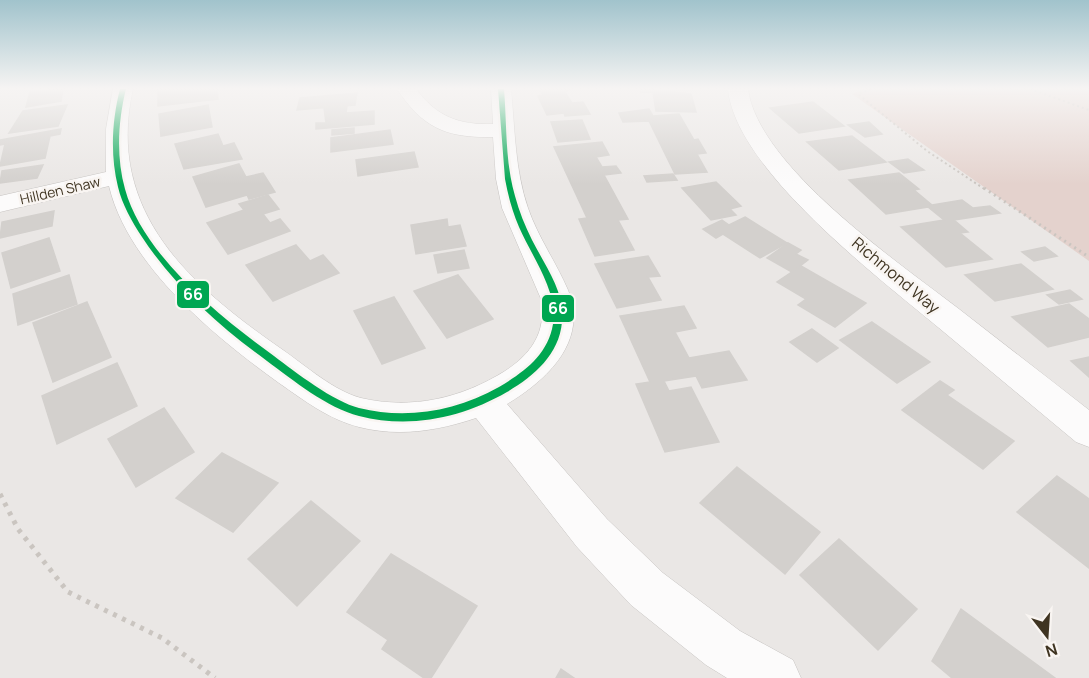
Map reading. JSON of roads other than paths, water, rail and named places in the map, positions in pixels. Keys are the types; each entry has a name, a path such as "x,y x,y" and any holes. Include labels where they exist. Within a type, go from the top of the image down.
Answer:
{"street":[{"path":"118,121 119,176 124,198 148,241 197,298 277,364 326,397 357,412 411,417 439,415 484,402 536,368 554,339 558,321 553,290 514,207 503,121"},
{"path":"434,121 447,128 503,130"},
{"name":"Richmond Way","path":"747,121 776,164 829,219 891,272 1089,431"},
{"name":"Hillden Shaw","path":"0,204 119,176"},
{"path":"484,402 585,524 647,589 723,648 775,678"}]}
